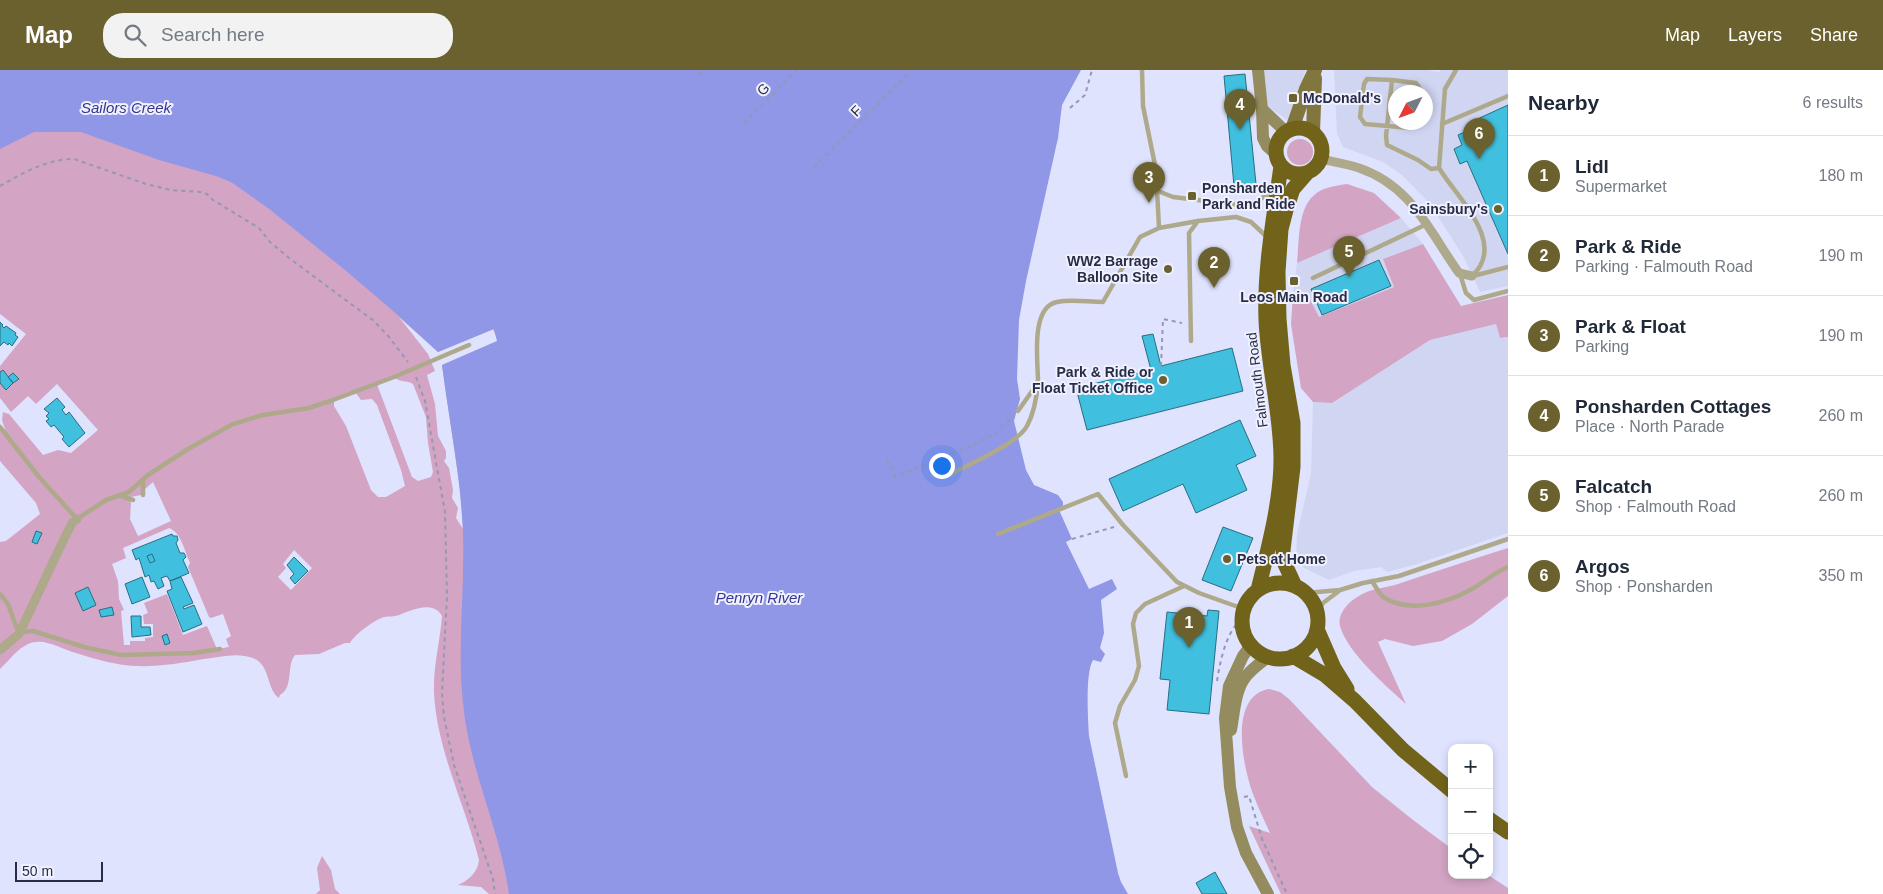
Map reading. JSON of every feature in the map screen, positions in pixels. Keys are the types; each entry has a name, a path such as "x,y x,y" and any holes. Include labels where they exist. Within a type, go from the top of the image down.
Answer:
{"highway":[{"path":"1289,130 1306,129 1313,132 1321,144 1321,159"},
{"name":"Falmouth Road","path":"1244,609 1249,598 1258,590 1270,544 1279,490 1281,460 1279,416 1270,365 1266,320 1266,275 1278,189 1278,141 1289,130"},
{"name":"Falmouth Road","path":"1317,629 1317,613 1313,602 1300,589 1284,562 1282,550 1293,467 1293,423 1279,319 1278,272 1281,229 1293,189 1306,174 1313,170 1321,159"},
{"path":"1278,160 1292,174 1306,174"},
{"path":"1258,590 1270,584 1282,583 1300,589"},
{"path":"1244,609 1242,619 1244,633 1251,645 1268,657 1281,659 1293,656 1304,650 1312,641 1317,629"},
{"path":"1317,629 1334,668 1355,701"},
{"path":"1293,656 1325,675 1355,701 1404,750 1451,789"},
{"path":"1493,822 1508,832"}],"main road":[{"path":"1258,70 1263,138 1278,160"},
{"path":"1262,109 1289,130 1316,70"},
{"path":"1313,132 1316,70"},
{"path":"1251,645 1243,656 1229,686 1225,718 1232,801 1237,827 1246,853 1268,894"},
{"path":"1228,747 1239,692 1244,680 1253,669 1268,657"}],"street":[{"path":"1321,159 1359,168 1399,190 1428,224 1459,273 1472,276"},
{"path":"0,650 20,634 62,543 72,523 77,518"}],"lane":[{"path":"1142,70 1142,106 1156,170 1160,228"},
{"path":"1456,70 1445,89 1439,168 1444,177 1470,206 1484,230 1489,245 1488,256 1480,270 1472,276"},
{"path":"1387,126 1365,124 1360,117 1364,84 1368,79 1392,80 1416,83 1418,85"},
{"path":"1392,80 1386,136 1387,145 1418,160 1431,169 1439,168"},
{"path":"1442,124 1508,96"},
{"path":"1158,191 1173,198 1239,205 1254,203 1278,189"},
{"path":"951,474 1015,440 1027,427 1034,410 1038,383 1039,325 1045,310 1056,302 1103,302 1140,237 1160,228 1236,217 1251,222 1270,240"},
{"path":"1191,341 1188,233 1198,221"},
{"path":"1313,278 1428,224"},
{"path":"1472,276 1508,267"},
{"path":"1459,273 1466,293 1474,300 1508,291"},
{"path":"0,427 39,477 77,518 102,502 129,492 148,475 188,449 234,424 263,415 308,408 412,369 469,345"},
{"path":"1018,411 1038,383"},
{"path":"143,481 143,495"},
{"path":"998,534 1098,494 1123,525 1177,582 1244,609"},
{"path":"120,495 133,500"},
{"path":"1300,589 1340,590 1399,576 1508,539"},
{"path":"1372,581 1382,596 1396,602 1416,606 1445,602 1472,589 1508,567"},
{"path":"1126,776 1115,723 1120,706 1135,680 1139,666 1133,624 1136,613 1145,604 1184,586"},
{"path":"1317,613 1323,604 1340,590"},
{"path":"0,594 8,604 20,634 29,631 38,632 84,647 121,655 194,653 220,649"}],"path":[{"path":"698,75 702,70"},
{"name":"G","path":"744,123 797,70"},
{"name":"F","path":"814,167 912,70"},
{"path":"1070,108 1085,94 1092,70"},
{"path":"0,186 33,168 61,160 74,159 146,184 171,190 204,192 213,200 259,228 270,242 288,258 380,326 400,350 412,369 425,401 445,512 447,596 442,693 444,718 454,765 493,878 495,894"},
{"path":"1161,366 1163,319 1192,325"},
{"path":"888,460 894,477 973,445 997,432 1018,411"},
{"path":"1072,538 1123,525"},
{"path":"1249,796 1262,839 1286,894"}],"shaded area":[{"path":"0,70 448,236 972,894 489,894 481,887 458,885 472,875 477,868 479,860 446,757 436,715 434,683 442,616 433,608 422,608 397,616 384,617 365,628 350,643 345,643 319,654 295,655 292,660 289,682 279,698 272,689 266,671 259,661 241,655 161,665 136,666 105,661 71,652 51,644 36,642 25,645 0,669 0,542 6,541 40,514 36,503 0,461 0,429 3,431 5,429 2,420 3,412 9,414 43,455 58,450 71,453 98,430 57,384 36,404 28,396 11,412 0,398 0,366 26,334 0,314","holes":["399,317 438,352 493,329 498,341 442,365 460,489 463,529 456,518 458,508 452,498 453,490 449,468 444,461 446,451 438,436 435,404 427,375 435,371 428,354","394,377 413,384 426,417 433,472 431,477 418,481 412,477 378,385","355,392 361,400 372,399 377,405 405,486 386,497 378,497 371,490 346,426 334,406 334,401","153,482 171,521 138,536 130,519 131,503 129,499 141,495","169,528 173,530 180,538 190,563 188,567 209,617 223,614 231,636 226,639 229,647 217,649 207,626 183,635 167,594 144,603 148,613 143,615 144,624 153,624 153,637 145,638 145,641 130,641 130,645 124,645 121,611 124,610 119,599 118,581 112,564 126,558 123,548","294,550 312,568 291,590 278,577 286,568 283,564"]},
{"path":"1263,70 1306,70 1287,120 1267,106"},
{"path":"1334,70 1427,70 1439,72 1440,70 1508,70 1508,286 1480,292 1463,256 1430,204 1402,175 1383,162 1343,147 1337,134"},
{"path":"1300,139 1309,143 1313,152 1309,161 1300,165 1291,161 1287,152 1291,143"},
{"path":"1347,184 1374,193 1401,218 1297,263 1302,219 1310,200 1317,193 1327,188"},
{"path":"1401,218 1423,244 1383,259 1394,287 1319,318 1306,292 1293,294 1297,263"},
{"path":"1423,244 1461,306 1508,295 1508,337 1500,338 1496,324 1430,340 1332,403 1313,402 1301,388 1291,324 1293,294 1306,292 1319,317 1394,287 1383,259"},
{"path":"1496,324 1500,338 1508,337 1508,533 1414,565 1387,572 1381,567 1354,571 1329,580 1304,568 1296,559 1297,534 1311,473 1313,402 1332,403 1430,340"},
{"path":"1508,548 1508,596 1472,624 1442,641 1413,646 1385,639 1378,642 1406,704 1368,668 1350,647 1340,626 1340,617 1345,608 1355,598 1367,592 1395,585"},
{"path":"1269,689 1280,692 1289,699 1372,787 1448,846 1448,879 1493,878 1508,888 1508,894 1281,894 1249,826 1270,833 1249,782 1243,751 1243,718 1248,705 1256,694"},
{"path":"322,856 331,870 335,889 340,894 316,894 320,890 317,868"}],"water":[{"name":"Penryn River","path":"0,70 1081,70 1062,105 1058,138 1026,281 1019,320 1017,379 1020,399 1014,421 1026,470 1034,485 1058,495 1063,502 1063,508 1059,510 1072,539 1066,542 1089,589 1112,579 1117,589 1101,600 1104,633 1100,648 1105,654 1101,662 1093,660 1090,666 1088,719 1089,736 1118,873 1128,894 509,894 499,846 471,752 466,727 461,682 462,512 442,365 497,341 494,329 438,352 345,270 268,208 231,182 216,176 159,160 81,132 34,132 0,149"}],"building":[{"path":"1245,74 1256,184 1234,186 1224,76"},
{"name":"Sainsbury's","path":"1508,105 1508,254 1467,161 1460,164 1454,149 1462,145 1458,135 1476,127 1473,121"},
{"path":"1379,260 1391,286 1322,315 1311,289"},
{"path":"0,322 4,328 6,326 16,333 15,335 18,337 12,346 4,342 0,346"},
{"path":"1153,334 1161,366 1232,348 1243,391 1087,430 1076,388 1151,370 1142,336"},
{"path":"3,370 13,383 6,390 0,383 0,372"},
{"path":"13,373 19,379 13,383 8,377"},
{"path":"57,398 65,407 62,410 66,415 69,412 85,433 69,447 62,439 64,437 54,425 51,427 46,421 49,419 46,416 49,413 44,409"},
{"path":"1240,420 1256,456 1236,465 1247,490 1196,513 1183,484 1123,511 1109,479"},
{"name":"Pets at Home","path":"1223,527 1253,538 1231,591 1202,580"},
{"path":"36,531 42,533 37,544 32,542"},
{"path":"172,534 177,536 178,540 176,543 180,553 184,553 186,557 183,560 189,573 170,581 167,576 161,578 164,586 158,589 154,581 151,582 149,575 145,577 139,558 136,560 132,550"},
{"path":"152,554 155,561 150,563 147,556"},
{"path":"294,557 308,571 295,584 290,578 294,574 287,565"},
{"path":"142,577 150,597 132,604 125,584"},
{"path":"181,577 193,603 183,607 184,609 194,605 202,624 183,632 167,591 172,589 170,581"},
{"path":"88,587 96,605 83,611 75,593"},
{"path":"112,607 114,615 101,617 99,610"},
{"path":"1208,610 1219,611 1209,714 1167,710 1170,680 1160,679 1167,612 1207,616"},
{"path":"131,616 141,616 141,627 150,627 151,635 132,637"},
{"path":"167,634 170,643 165,645 162,636"},
{"path":"1215,872 1227,894 1202,894 1196,883"}],"place":[{"name":"McDonald's","path":"1293,98"},
{"name":"Ponsharden Cottages","path":"1240,130"},
{"name":"Argos","path":"1479,159"},
{"name":"Ponsharden Park and Ride","path":"1192,196"},
{"name":"Park & Float","path":"1149,203"},
{"name":"Sainsbury's","path":"1498,209"},
{"name":"WW2 Barrage Balloon Site","path":"1168,269"},
{"name":"Falcatch","path":"1349,277"},
{"name":"Leos Main Road","path":"1294,281"},
{"name":"Park & Ride","path":"1214,288"},
{"name":"Park & Ride or Float Ticket Office","path":"1163,380"},
{"name":"Pets at Home","path":"1227,559"},
{"name":"Lidl","path":"1189,648"}],"water label":[{"name":"Sailors Creek","path":"126,108"}]}
